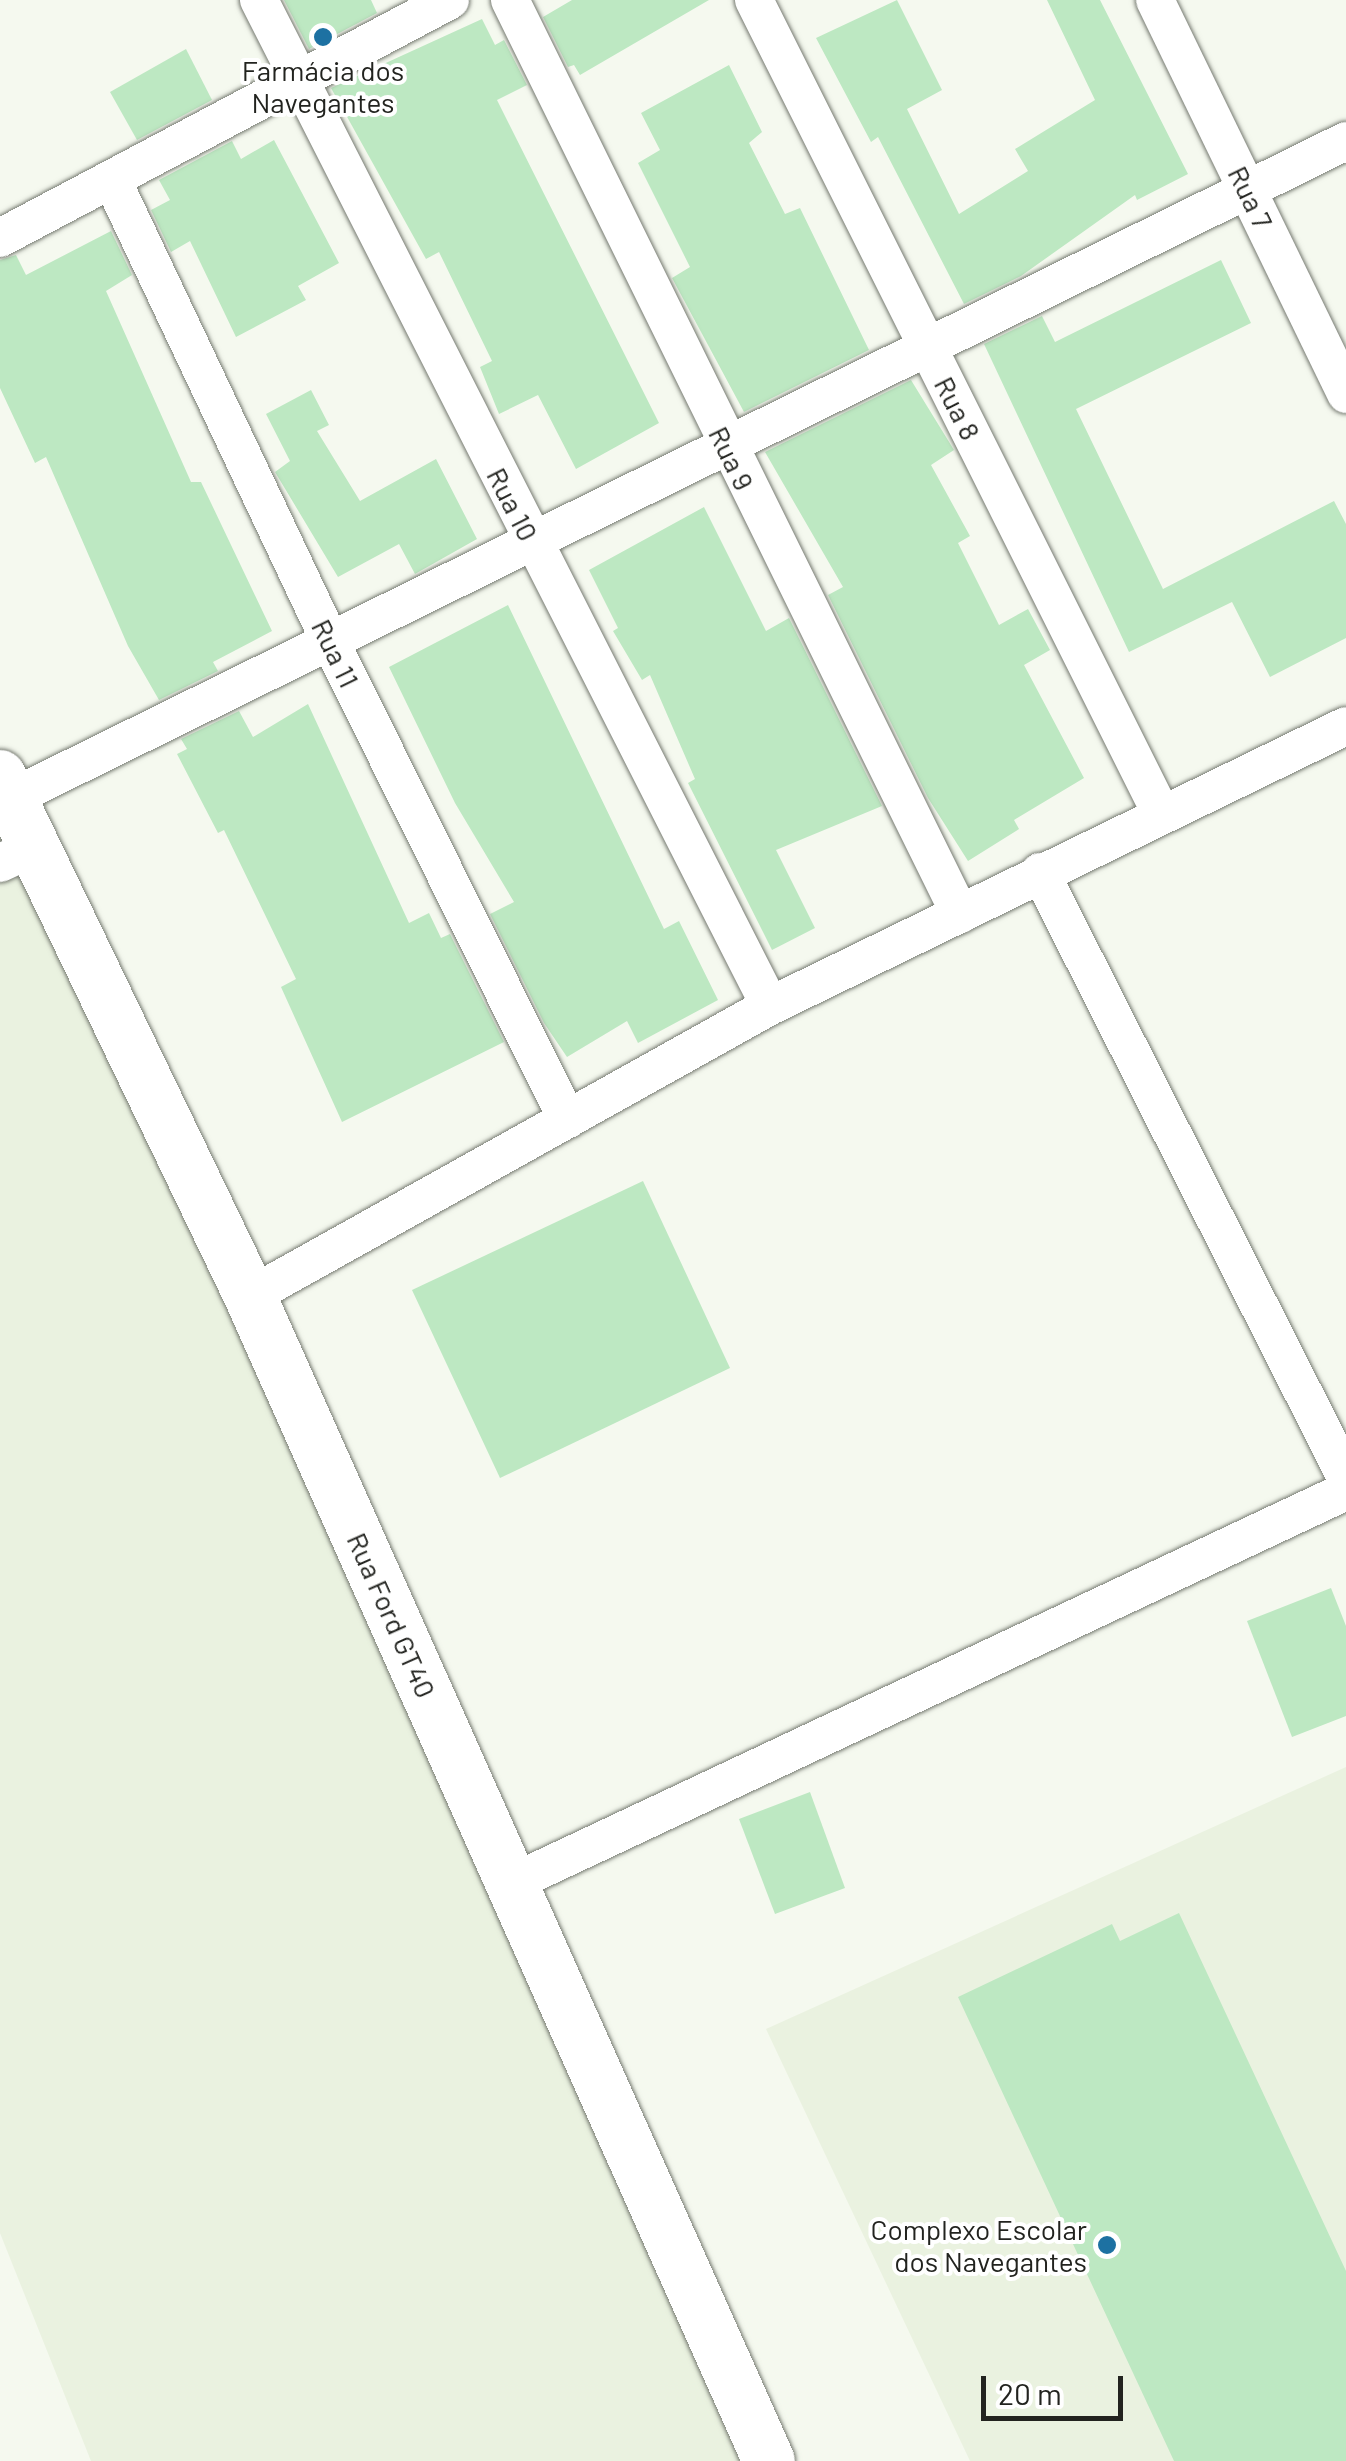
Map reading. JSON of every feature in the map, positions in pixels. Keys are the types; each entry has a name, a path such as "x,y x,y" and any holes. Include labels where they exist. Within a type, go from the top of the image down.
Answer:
{"street":[{"name":"Rua 10","path":"259,0 770,1006"},
{"path":"0,238 114,182 450,0"},
{"name":"Rua 9","path":"510,0 726,448 960,914"},
{"name":"Rua 8","path":"754,0 1162,815"},
{"name":"Rua 7","path":"1156,0 1346,394"},
{"path":"6,787 534,544 1346,141"},
{"name":"Rua 11","path":"114,182 330,641 567,1119"},
{"path":"250,1296 770,1006 1346,726"},
{"name":"Rua Ford GT40","path":"6,787 17,855 250,1296 769,2461"},
{"path":"1040,872 1346,1478"},
{"path":"512,1883 1346,1491"}],"shaded area":[{"path":"0,776 769,2461 91,2461 0,2233"},
{"name":"Complexo Escolar dos Navegantes","path":"1346,1767 1346,2461 970,2461 766,2029"}],"building":[{"name":"Farmácia dos Navegantes","path":"284,0 371,0 377,13 309,49"},
{"path":"572,0 709,0 580,75 574,65 568,67 543,17"},
{"path":"897,0 942,90 907,109 959,214 1028,171 1015,149 1095,100 1047,0 1100,0 1188,174 1137,200 1135,195 1021,276 964,304 878,137 871,142 816,38"},
{"path":"482,19 495,45 504,40 527,85 497,100 659,423 576,469 538,395 499,414 480,367 492,361 439,252 426,259 331,88"},
{"path":"186,49 212,100 137,140 110,92"},
{"path":"729,65 762,132 749,143 785,214 800,208 869,350 744,412 672,278 690,267 638,163 660,150 641,113"},
{"path":"274,140 339,263 298,286 306,300 236,337 190,241 171,252 151,210 170,200 159,180 232,141 241,159"},
{"path":"111,231 132,275 106,291 191,482 201,482 272,631 213,662 218,671 159,700 128,646 46,457 35,463 0,388 0,260 16,255 26,275"},
{"path":"1221,260 1251,323 1076,409 1163,589 1334,501 1346,524 1346,638 1270,677 1232,602 1129,652 984,344 1042,316 1055,342"},
{"path":"911,380 954,450 931,465 970,536 958,543 999,625 1028,609 1050,650 1024,665 1084,778 1014,820 1019,829 968,861 928,798 828,595 843,587 765,452"},
{"path":"311,390 329,425 317,431 360,501 436,459 477,539 415,574 399,544 338,577 275,472 290,461 266,414"},
{"path":"704,507 766,631 789,618 882,806 776,850 815,928 772,950 688,783 695,779 650,675 642,680 613,631 618,628 589,570"},
{"path":"508,605 664,929 679,921 718,1000 638,1043 627,1021 567,1057 544,1023 490,914 514,902 455,803 389,667"},
{"path":"308,704 409,923 429,913 441,938 450,934 504,1042 342,1122 281,987 296,979 224,830 218,833 177,754 187,749 181,739 239,711 253,737"},
{"path":"643,1181 730,1368 500,1478 412,1290"},
{"path":"1331,1588 1346,1626 1346,1716 1292,1737 1247,1621"},
{"path":"810,1792 845,1888 775,1914 739,1819"},
{"path":"1179,1913 1346,2271 1346,2461 1174,2461 958,1997 1112,1924 1120,1941"}],"place":[{"name":"Farmácia dos Navegantes","path":"323,37"},
{"name":"Complexo Escolar dos Navegantes","path":"1107,2245"}]}
